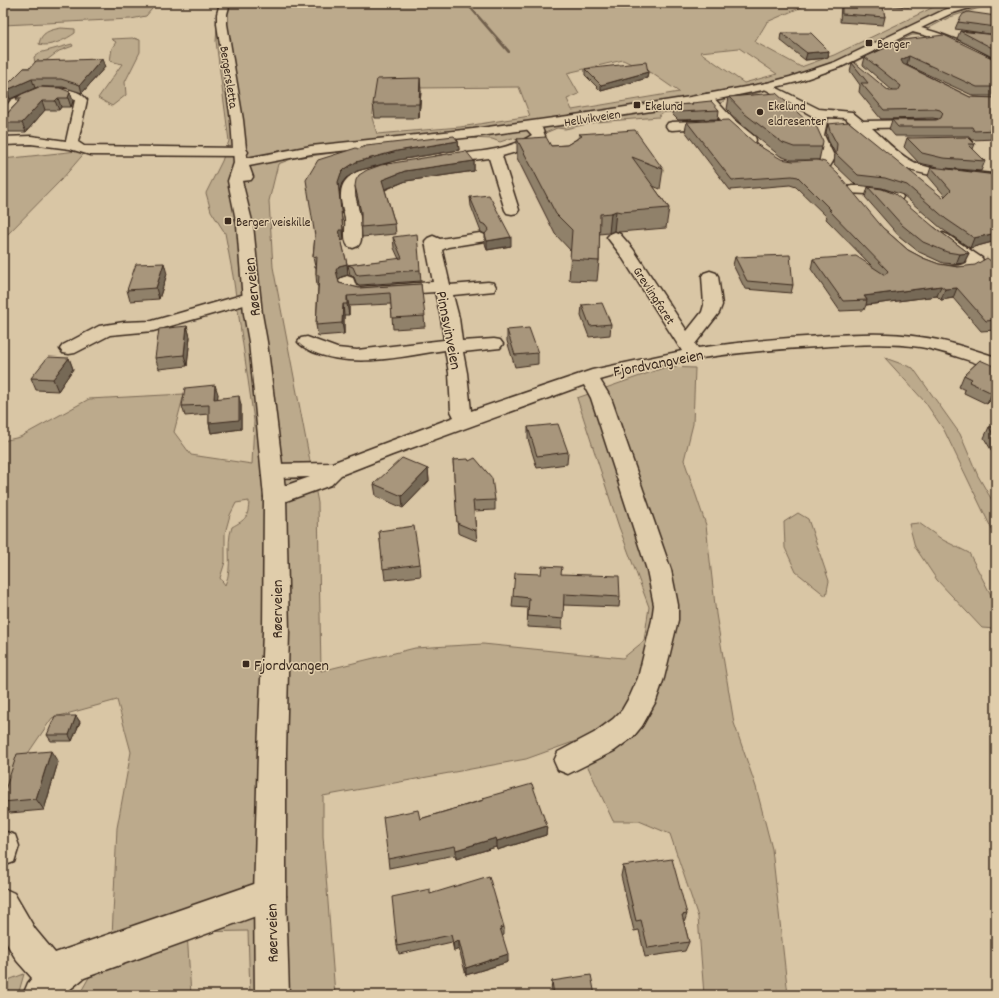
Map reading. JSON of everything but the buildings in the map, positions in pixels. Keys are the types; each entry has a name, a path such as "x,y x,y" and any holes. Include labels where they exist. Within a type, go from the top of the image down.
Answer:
{"main road":[{"name":"Bergersletta","path":"225,3 222,14 222,24 241,157"},
{"name":"Hellvikveien","path":"3,141 31,140 72,146 90,151 241,157 530,126 707,98 767,86 815,73 848,60 913,29 958,5 976,3"},
{"path":"913,29 926,32 964,47 996,66"},
{"path":"926,32 958,33"},
{"path":"848,60 860,69"},
{"path":"767,86 822,116 818,136 828,157 827,162 863,206"},
{"path":"3,118 15,103 32,93 63,92 78,96 81,100 77,114 72,146"},
{"path":"707,98 730,123 759,147"},
{"path":"818,113 848,115 905,163 916,169 936,173 984,176 996,180"},
{"path":"861,125 933,122"},
{"path":"672,126 730,123"},
{"path":"428,162 513,148 536,139 540,133 538,130 530,126"},
{"path":"881,142 896,142"},
{"path":"494,152 512,210"},
{"name":"Røerveien","path":"241,157 234,181 245,225 275,497 276,632 272,752 270,896 272,995"},
{"path":"808,165 867,190 892,196 907,206"},
{"path":"353,243 352,219 347,192 350,184 359,176 371,171 400,166"},
{"path":"931,228 974,259 976,264 966,271 954,271 934,267"},
{"name":"Grevlingfaret","path":"615,237 627,252 689,349"},
{"name":"Pinnsvinveien","path":"465,420 461,411 458,374 450,318 436,263 434,244 480,238"},
{"path":"689,349 713,305 710,276"},
{"path":"347,281 348,289 360,292 488,287"},
{"path":"69,349 105,330 153,326 252,297"},
{"name":"Fjordvangveien","path":"275,497 323,480 333,470 465,420 589,377 661,360 689,349 879,339 904,340 932,344 996,363"},
{"path":"307,342 327,352 346,356 453,346 494,344"},
{"path":"568,761 604,742 623,728 642,701 652,678 665,620 666,605 659,570 601,398 589,377"},
{"name":"Fjordvangveien","path":"273,471 333,470"},
{"path":"3,904 40,964 51,971 78,963 257,899 270,896"},
{"path":"40,995 47,986 78,963"}],"shaded area":[{"path":"3,3 157,3 146,16 131,19 3,25"},
{"path":"219,3 811,3 767,22 755,42 801,67 834,55 942,3 996,3 950,17 929,28 926,35 912,35 846,66 754,94 726,99 721,103 706,108 661,113 659,117 596,122 565,129 557,128 524,142 512,138 500,142 492,139 468,138 418,142 294,158 278,164 269,201 273,267 318,503 321,671 415,648 483,644 623,658 644,641 649,607 619,527 577,398 666,367 695,368 693,424 684,460 706,525 716,614 734,723 756,787 772,849 788,995 704,995 698,917 670,834 639,821 613,821 576,741 526,759 323,796 323,836 335,995 250,995 248,931 187,932 191,995 79,995 112,937 117,828 131,752 117,700 52,718 3,790 3,441 20,437 89,399 184,394 174,432 191,455 252,464 254,421 233,276 225,233 211,211 206,193 222,161 229,141 216,41","holes":["739,48 777,74 744,83 700,52","623,60 653,74 679,92 572,110 567,99 579,94 567,73","519,87 530,116 460,127 377,134 372,118 376,93 417,88","249,501 247,515 243,520 232,527 229,541 229,571 225,585 220,578 225,562 225,533 230,515 236,503"]},
{"path":"61,28 75,29 75,33 53,44 39,44 44,34"},
{"path":"133,38 140,40 140,52 125,82 126,95 112,106 98,98 122,64 110,61 112,48 116,42 111,39"},
{"path":"72,44 73,46 59,51 47,60 35,63 34,57 39,53"},
{"path":"87,150 62,179 3,239 3,159"},
{"path":"885,358 913,368 960,434 978,476 996,507 996,538 944,430 925,402"},
{"path":"798,513 808,519 829,581 826,596 796,572 785,548 784,522"},
{"path":"919,523 943,540 969,553 991,595 995,629 982,628 937,580 915,547 909,524"},
{"path":"24,974 18,995 3,995 3,982"}],"waterway":[{"path":"466,3 509,52"}],"place":[{"name":"Berger","path":"869,43"},
{"name":"Ekelund","path":"637,105"},
{"name":"Ekelund eldresenter","path":"760,112"},
{"name":"Berger veiskille","path":"228,221"},
{"name":"Fjordvangen","path":"246,664"}]}
